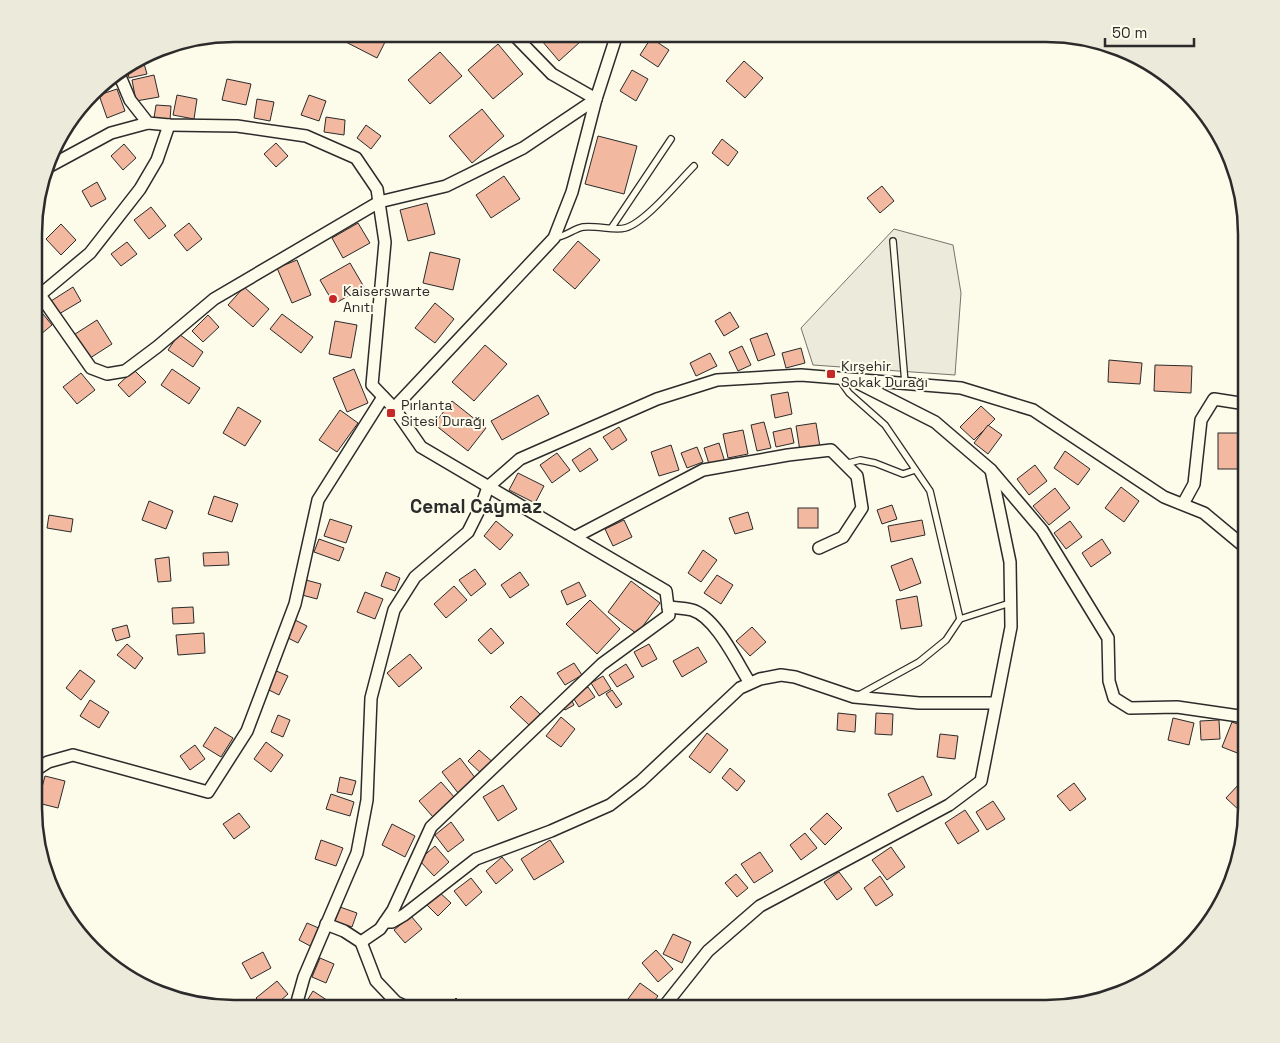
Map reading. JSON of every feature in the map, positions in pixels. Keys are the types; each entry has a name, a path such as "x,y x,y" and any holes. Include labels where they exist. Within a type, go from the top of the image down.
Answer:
{"street":[{"path":"521,42 552,74 596,99"},
{"path":"394,408 554,238 572,192 596,99 614,42"},
{"path":"121,79 130,100 148,123"},
{"path":"42,302 91,368 107,374 125,371 214,299 379,202 446,186 523,148 596,99"},
{"path":"57,162 111,133 148,123 169,126 237,126 306,136 356,158 377,189 385,242 372,385 394,408 421,447 666,590 669,615 602,664 431,827 393,910 380,929 361,942"},
{"path":"42,294 90,253 140,189 157,160 169,126"},
{"path":"298,1000 304,977 357,853 367,800 371,698 394,610 415,577 468,532 488,487 520,459 657,400 717,380 801,375 961,388 1033,410 1164,497 1204,512 1238,541"},
{"path":"844,379 935,422 991,470 1042,530 1108,638 1109,681 1114,698 1130,708 1177,707 1238,716"},
{"path":"42,766 48,762 73,755 208,792 248,731 294,604 318,500 383,397"},
{"path":"1183,504 1194,484 1201,420 1214,399 1238,403"},
{"path":"575,537 703,470 788,454 831,450 857,476 862,508 843,536 819,548"},
{"path":"669,1000 708,951 760,906 949,805 981,781 1011,627 1010,562 991,470"},
{"path":"668,607 692,610 701,614 721,636 750,683"},
{"path":"385,922 392,922 404,915 476,859 551,831 610,805 641,781 740,688 760,679 781,675 795,677 854,697 919,703 996,703"},
{"path":"326,924 344,930 361,942 376,981 394,1000"}],"lane":[{"path":"612,227 671,138"},
{"path":"554,238 566,236 580,228 612,227 623,229 637,223 694,166"},
{"path":"893,241 905,384"},
{"path":"844,379 849,393 886,425 930,490 960,619"},
{"path":"845,464 860,460 903,474 915,470"},
{"path":"854,697 919,662 946,640 960,619 1010,603"}],"shaded area":[{"path":"894,229 953,245 961,293 955,375 813,365 801,328"}],"building":[{"path":"346,42 385,42 377,58"},
{"path":"543,42 580,42 559,61"},
{"path":"648,42 657,42 669,50 658,67 640,55"},
{"path":"498,44 523,74 493,99 468,70"},
{"path":"440,52 462,76 430,104 408,80"},
{"path":"744,61 763,78 745,98 726,81"},
{"path":"144,65 147,74 129,78 128,75"},
{"path":"632,70 648,79 636,101 620,91"},
{"path":"154,75 159,97 136,101 132,80"},
{"path":"227,79 251,84 246,105 222,100"},
{"path":"117,89 125,111 107,118 100,98 105,93"},
{"path":"177,95 197,99 194,119 173,115"},
{"path":"309,95 326,101 319,121 301,115"},
{"path":"257,99 274,102 270,121 254,118"},
{"path":"156,105 171,106 170,120 154,118"},
{"path":"482,109 504,136 472,163 449,136"},
{"path":"326,117 345,120 344,135 324,132"},
{"path":"366,125 381,136 371,149 357,138"},
{"path":"598,136 637,146 624,194 585,184"},
{"path":"722,139 738,152 728,166 712,153"},
{"path":"276,143 288,156 276,167 264,154"},
{"path":"124,144 136,158 123,170 111,156"},
{"path":"504,176 520,199 491,218 476,195"},
{"path":"97,182 106,199 91,207 82,191"},
{"path":"882,186 894,201 880,213 867,198"},
{"path":"427,203 435,234 408,241 400,210"},
{"path":"151,207 166,226 149,239 134,220"},
{"path":"189,223 202,239 187,251 174,235"},
{"path":"358,223 370,243 343,258 332,238"},
{"path":"61,224 76,240 61,255 46,239"},
{"path":"578,241 600,260 575,289 553,270"},
{"path":"127,242 137,254 121,266 111,254"},
{"path":"430,252 460,259 453,290 423,283"},
{"path":"297,260 311,295 292,303 277,268"},
{"path":"350,263 364,287 334,304 320,280"},
{"path":"73,287 81,301 59,314 51,301"},
{"path":"244,287 269,309 253,327 228,305"},
{"path":"435,303 454,319 435,343 415,328"},
{"path":"730,312 739,327 724,336 715,321"},
{"path":"282,314 313,337 301,353 270,329"},
{"path":"42,315 52,325 42,333"},
{"path":"208,315 219,327 203,342 192,331"},
{"path":"97,320 112,344 87,360 72,336"},
{"path":"335,321 357,325 351,358 329,354"},
{"path":"767,333 775,355 758,361 750,339"},
{"path":"179,334 203,352 193,367 168,350"},
{"path":"485,345 507,364 474,401 452,382"},
{"path":"742,346 751,365 738,371 729,352"},
{"path":"801,348 805,363 786,368 782,353"},
{"path":"710,353 717,366 696,376 690,363"},
{"path":"1109,360 1142,363 1140,384 1108,382"},
{"path":"1155,365 1192,366 1191,393 1154,391"},
{"path":"172,369 200,388 189,404 161,385"},
{"path":"354,369 368,403 347,412 333,378"},
{"path":"134,370 146,382 129,397 118,385"},
{"path":"81,373 95,390 77,404 63,387"},
{"path":"788,392 792,414 775,418 771,395"},
{"path":"538,395 549,414 502,440 491,421"},
{"path":"452,401 486,428 468,451 434,424"},
{"path":"981,406 995,419 974,440 960,427"},
{"path":"238,407 261,421 245,446 223,433"},
{"path":"340,410 358,423 337,452 319,440"},
{"path":"764,422 771,448 757,451 751,425"},
{"path":"816,423 820,447 800,451 796,426"},
{"path":"988,425 1002,435 988,454 974,443"},
{"path":"619,427 627,440 612,450 603,437"},
{"path":"791,428 794,443 776,447 773,432"},
{"path":"743,430 748,454 728,458 723,434"},
{"path":"1218,433 1238,433 1238,469 1218,469"},
{"path":"719,443 725,462 710,467 704,448"},
{"path":"671,445 679,470 659,476 651,452"},
{"path":"697,447 703,462 687,468 681,453"},
{"path":"590,448 598,460 580,472 572,460"},
{"path":"1065,451 1090,469 1078,485 1054,468"},
{"path":"557,453 570,470 552,483 540,465"},
{"path":"1035,465 1047,481 1029,495 1017,479"},
{"path":"518,473 544,486 535,503 509,490"},
{"path":"1121,487 1139,501 1124,522 1105,508"},
{"path":"1055,488 1070,508 1049,525 1033,506"},
{"path":"214,496 238,504 232,522 208,514"},
{"path":"149,501 173,511 166,529 142,520"},
{"path":"892,505 897,519 882,524 877,510"},
{"path":"798,508 818,508 818,528 798,528"},
{"path":"748,512 753,529 735,534 729,518"},
{"path":"49,515 73,519 71,532 47,528"},
{"path":"330,519 352,526 346,543 324,536"},
{"path":"624,520 632,537 613,546 605,529"},
{"path":"922,520 925,535 891,542 888,526"},
{"path":"496,521 513,535 500,550 484,536"},
{"path":"1070,521 1082,537 1066,549 1054,533"},
{"path":"319,539 344,548 339,561 314,552"},
{"path":"1102,539 1111,553 1091,567 1082,553"},
{"path":"703,550 717,560 701,582 688,573"},
{"path":"228,552 229,565 204,566 203,553"},
{"path":"169,557 171,581 158,582 155,559"},
{"path":"912,558 921,583 900,591 891,566"},
{"path":"475,569 486,584 471,596 459,580"},
{"path":"386,572 400,578 395,591 381,586"},
{"path":"520,572 529,585 510,598 501,585"},
{"path":"717,575 733,585 721,604 704,593"},
{"path":"306,580 321,584 317,599 302,595"},
{"path":"631,581 660,603 637,634 608,612"},
{"path":"579,582 586,596 567,605 561,591"},
{"path":"454,586 467,600 446,618 434,604"},
{"path":"365,592 383,599 375,619 357,612"},
{"path":"917,596 922,626 901,629 896,600"},
{"path":"590,600 620,629 597,654 566,624"},
{"path":"193,607 194,623 173,624 172,608"},
{"path":"293,619 307,626 298,643 284,636"},
{"path":"127,625 130,637 116,641 112,629"},
{"path":"752,627 766,642 750,656 736,641"},
{"path":"491,628 504,643 491,654 478,640"},
{"path":"204,633 205,653 178,655 176,635"},
{"path":"127,644 143,658 135,669 117,655"},
{"path":"649,644 657,659 642,667 634,652"},
{"path":"698,647 707,662 682,677 673,661"},
{"path":"410,654 422,668 399,687 387,673"},
{"path":"574,663 582,675 565,685 557,673"},
{"path":"626,664 634,677 617,687 609,675"},
{"path":"80,670 95,681 81,700 66,688"},
{"path":"274,670 288,676 279,695 265,688"},
{"path":"603,676 611,689 599,696 591,683"},
{"path":"588,687 595,697 579,707 572,696"},
{"path":"612,690 622,704 616,708 606,694"},
{"path":"521,696 540,714 529,725 510,707"},
{"path":"571,699 574,705 565,710 561,705"},
{"path":"90,700 109,712 99,728 80,716"},
{"path":"838,713 856,715 855,732 837,730"},
{"path":"876,713 893,714 892,735 875,734"},
{"path":"278,715 290,720 283,737 271,732"},
{"path":"561,717 575,729 561,747 546,736"},
{"path":"1173,718 1194,723 1189,745 1168,740"},
{"path":"1219,720 1220,739 1201,740 1200,721"},
{"path":"1232,722 1238,724 1238,753 1222,747"},
{"path":"215,727 233,738 221,757 203,746"},
{"path":"707,733 728,750 710,773 689,757"},
{"path":"940,734 958,736 955,759 937,757"},
{"path":"266,742 283,755 271,772 254,759"},
{"path":"195,745 205,759 190,770 180,756"},
{"path":"479,750 495,764 484,776 468,761"},
{"path":"460,758 476,779 458,793 442,772"},
{"path":"730,768 745,781 737,791 722,778"},
{"path":"45,776 65,781 58,808 42,804 42,788"},
{"path":"923,776 932,795 897,812 888,794"},
{"path":"340,777 356,781 352,795 337,792"},
{"path":"441,782 455,798 433,817 419,801"},
{"path":"1074,783 1086,799 1070,811 1057,796"},
{"path":"503,785 517,809 498,821 483,797"},
{"path":"1238,785 1238,809 1226,798"},
{"path":"331,794 354,802 350,816 326,809"},
{"path":"993,801 1005,819 987,830 976,812"},
{"path":"965,810 979,831 958,844 945,823"},
{"path":"239,813 250,827 234,839 223,824"},
{"path":"827,813 842,828 825,845 810,829"},
{"path":"451,822 464,840 448,852 435,835"},
{"path":"392,824 415,836 405,857 382,845"},
{"path":"805,833 817,848 801,860 790,845"},
{"path":"321,840 343,848 336,866 315,859"},
{"path":"550,840 564,862 534,880 521,859"},
{"path":"435,846 449,862 434,876 419,860"},
{"path":"891,847 905,867 887,880 872,860"},
{"path":"760,852 773,871 754,883 741,864"},
{"path":"502,857 513,870 496,884 486,871"},
{"path":"839,872 852,889 837,900 824,882"},
{"path":"736,874 748,888 737,897 725,883"},
{"path":"880,876 893,895 876,906 864,888"},
{"path":"471,878 482,892 466,906 454,891"},
{"path":"438,891 451,903 438,916 426,904"},
{"path":"340,907 357,913 352,927 335,921"},
{"path":"411,916 422,929 405,943 394,930"},
{"path":"307,923 321,929 312,947 299,940"},
{"path":"673,934 691,942 682,963 663,954"},
{"path":"656,950 673,969 658,982 642,963"},
{"path":"263,952 271,968 251,979 242,963"},
{"path":"320,958 334,964 326,983 312,977"},
{"path":"277,981 288,994 281,1000 258,1000 256,998"},
{"path":"640,983 658,996 655,1000 628,999"},
{"path":"313,991 327,1000 307,1000"}],"place":[{"name":"Kaiserswarte Anıtı","path":"333,299"},
{"name":"Kırşehir Sokak Durağı","path":"831,374"},
{"name":"Pırlanta Sitesi Durağı","path":"391,413"}],"district":[{"name":"Cemal Caymaz","path":"476,506"}]}
